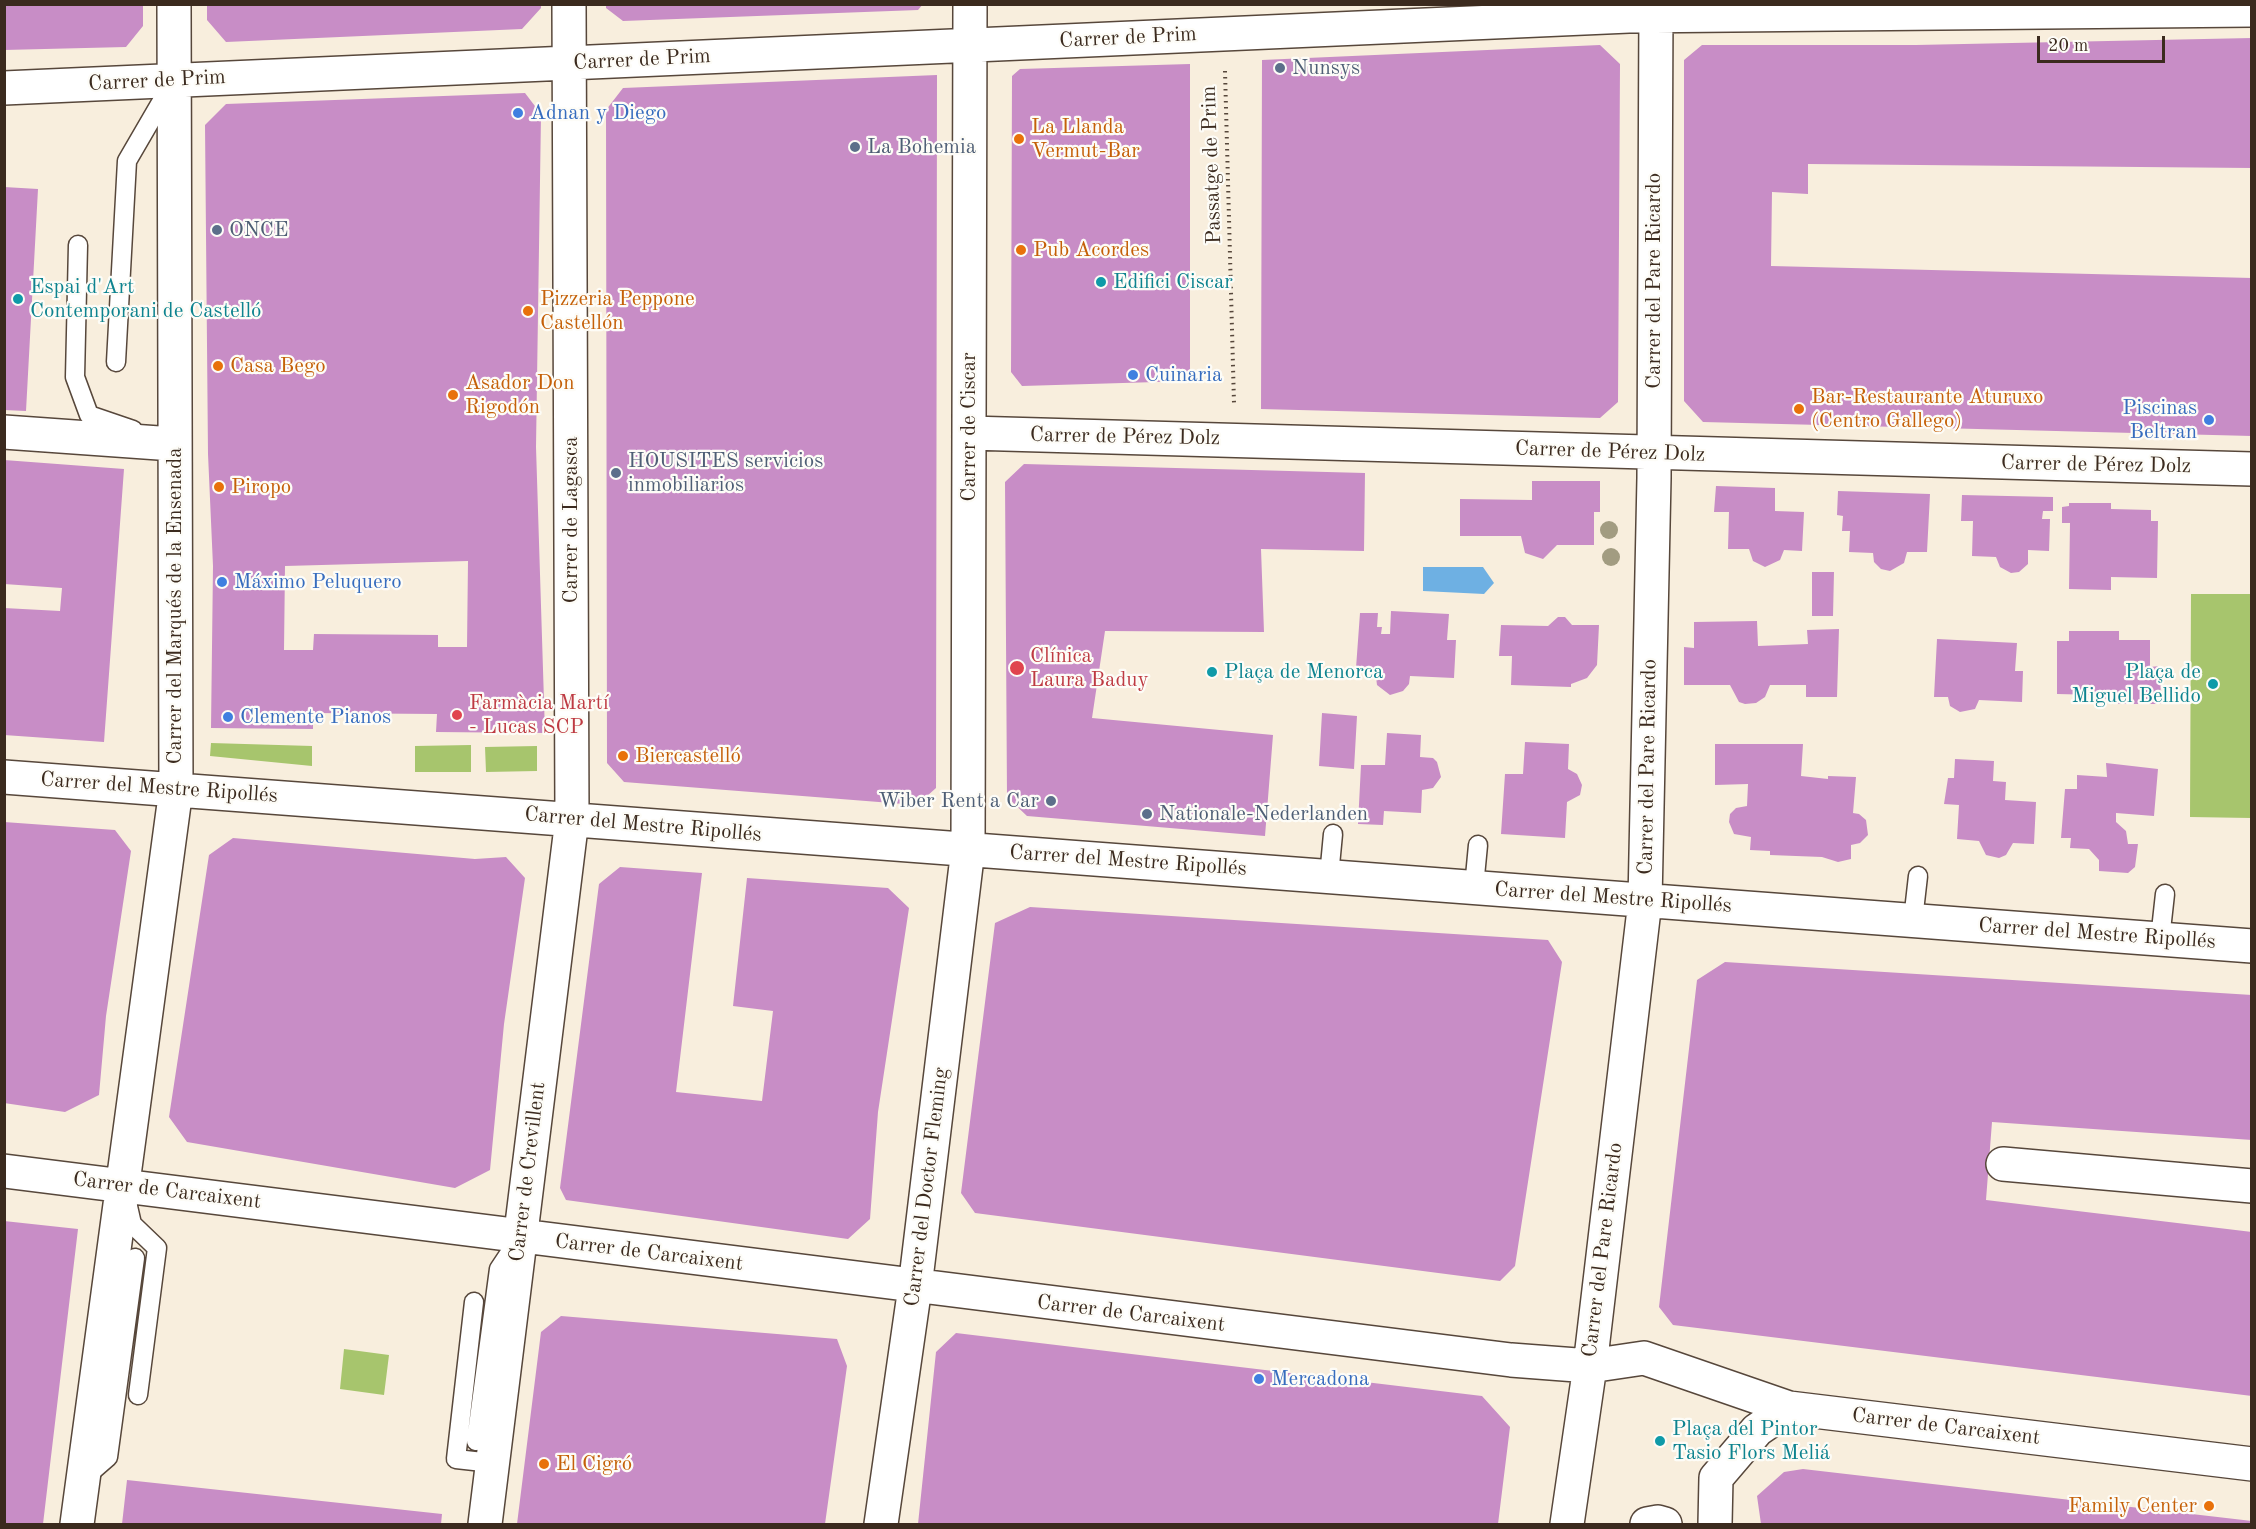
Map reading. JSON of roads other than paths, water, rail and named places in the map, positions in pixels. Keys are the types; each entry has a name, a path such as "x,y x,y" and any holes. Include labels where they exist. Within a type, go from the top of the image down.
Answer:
{"street":[{"name":"Carrer del Marqués de la Ensenada","path":"77,1524 176,789 173,444 174,4"},
{"name":"Carrer de Lagasca","path":"569,4 572,819"},
{"name":"Carrer de Ciscar","path":"968,849 970,4"},
{"name":"Carrer de Prim","path":"4,88 1223,34 1655,10 2252,10"},
{"name":"Carrer del Pare Ricardo","path":"1567,1524 1590,1366 1645,901 1653,454 1655,10"},
{"path":"4,432 173,444"},
{"name":"Carrer de Pérez Dolz","path":"969,433 1653,454 2252,469"},
{"name":"Carrer del Mestre Ripollés","path":"4,777 2252,946"},
{"name":"Carrer de Crevillent","path":"485,1524 484,1452 520,1236 572,819"},
{"name":"Carrer del Doctor Fleming","path":"880,1524 915,1287 968,849"},
{"path":"2003,1164 2252,1186"},
{"name":"Carrer de Carcaixent","path":"4,1171 1500,1359 1590,1366 1644,1358 1789,1408 2252,1464"},
{"path":"1715,1524 1716,1478 1757,1430 1789,1408"},
{"path":"1647,1524 1658,1522 1665,1524"}],"lane":[{"path":"116,362 127,161 174,80"},
{"path":"78,245 75,377 89,415 173,444"},
{"path":"1329,876 1333,834"},
{"path":"1474,887 1478,845"},
{"path":"1913,920 1918,876"},
{"path":"2160,939 2165,894"},
{"path":"123,1186 132,1224 157,1248 138,1395"},
{"path":"83,1479 108,1456 135,1258"},
{"path":"474,1302 456,1459 484,1452"}],"water":[{"path":"1423,567 1483,567 1494,583 1484,594 1423,591"}],"place":[{"name":"Nunsys","path":"1280,68"},
{"name":"Adnan y Diego","path":"518,113"},
{"name":"La Llanda Vermut-Bar","path":"1019,139"},
{"name":"La Bohemia","path":"855,147"},
{"name":"ONCE","path":"217,230"},
{"name":"Pub Acordes","path":"1021,250"},
{"name":"Edifici Ciscar","path":"1101,282"},
{"name":"Espai d'Art Contemporani de Castelló","path":"18,299"},
{"name":"Pizzeria Peppone Castellón","path":"528,311"},
{"name":"Casa Bego","path":"218,366"},
{"name":"Cuinaria","path":"1133,375"},
{"name":"Asador Don Rigodón","path":"453,395"},
{"name":"Bar-Restaurante Aturuxo (Centro Gallego)","path":"1799,409"},
{"name":"Piscinas Beltran","path":"2209,420"},
{"name":"HOUSITES servicios inmobiliarios","path":"616,473"},
{"name":"Piropo","path":"219,487"},
{"name":"Máximo Peluquero","path":"222,582"},
{"name":"Clínica Laura Baduy","path":"1017,668"},
{"name":"Plaça de Menorca","path":"1212,672"},
{"name":"Plaça de Miguel Bellido","path":"2213,684"},
{"name":"Farmàcia Martí - Lucas SCP","path":"457,715"},
{"name":"Clemente Pianos","path":"228,717"},
{"name":"Biercastelló","path":"623,756"},
{"name":"Wiber Rent a Car","path":"1051,801"},
{"name":"Nationale-Nederlanden","path":"1147,814"},
{"name":"Mercadona","path":"1259,1379"},
{"name":"Plaça del Pintor Tasio Flors Meliá","path":"1660,1441"},
{"name":"El Cigró","path":"544,1464"},
{"name":"Family Center","path":"2209,1506"}]}
